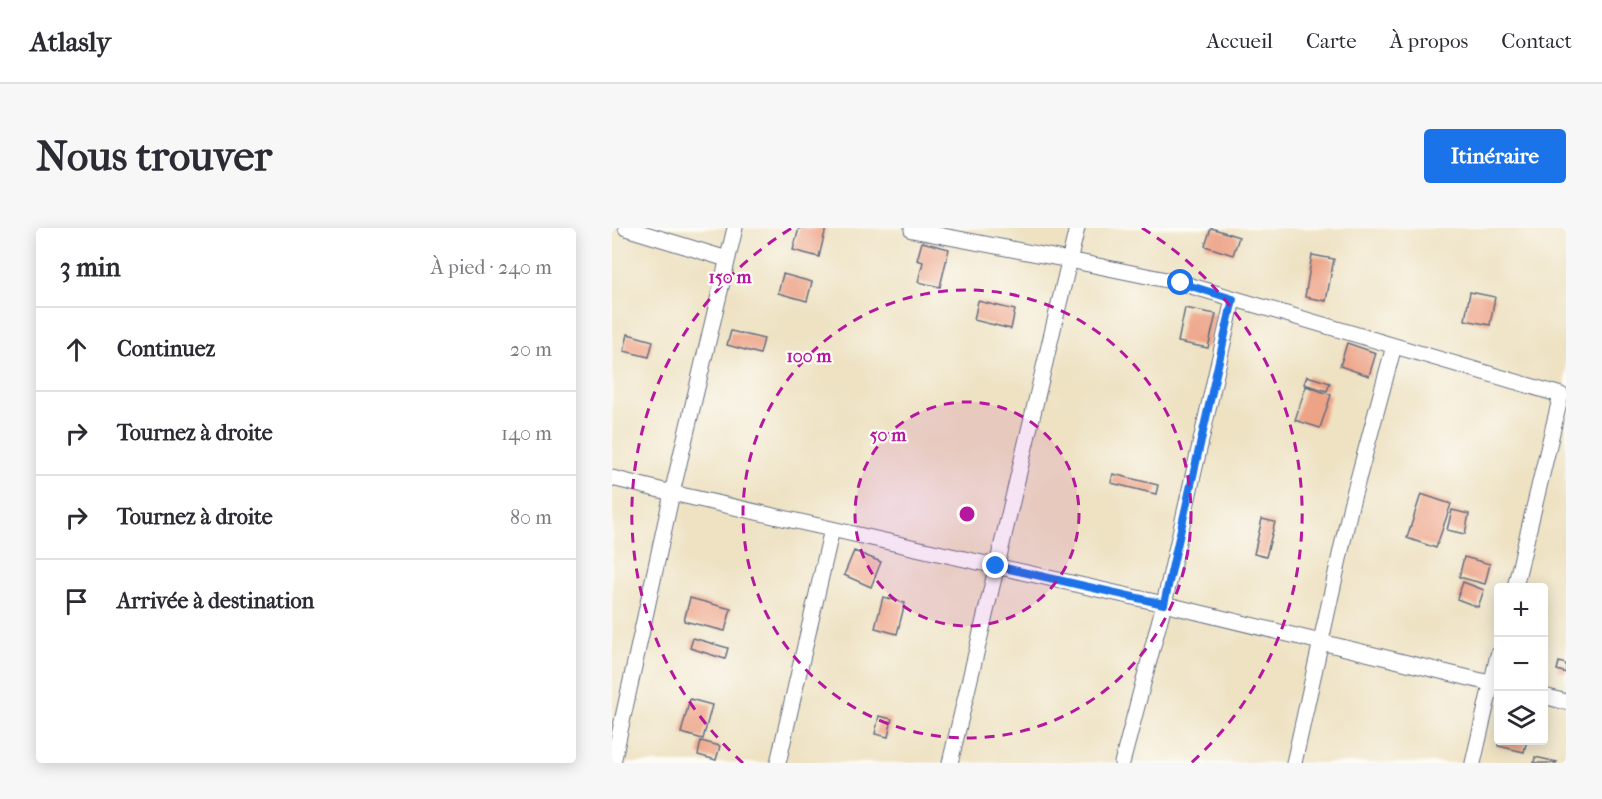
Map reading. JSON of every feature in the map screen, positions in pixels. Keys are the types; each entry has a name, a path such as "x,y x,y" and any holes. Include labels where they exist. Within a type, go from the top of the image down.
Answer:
{"street":[{"path":"626,228 727,258"},
{"path":"613,763 672,493 735,228"},
{"path":"912,228 912,230 1181,283 1562,395 1516,583"},
{"path":"950,763 1077,228"},
{"path":"1122,763 1164,604 1233,299"},
{"path":"1294,763 1351,506 1394,346"},
{"path":"612,477 672,493 1164,604 1494,684"},
{"path":"778,763 832,529"},
{"path":"1473,763 1494,688"},
{"path":"1548,697 1566,702"}],"building":[{"path":"799,228 826,228 819,257 793,250"},
{"path":"1211,228 1239,237 1233,255 1205,246"},
{"path":"922,242 949,249 940,287 918,282 923,262 917,260"},
{"path":"1312,255 1334,259 1326,301 1305,297"},
{"path":"783,274 812,282 807,301 778,293"},
{"path":"1470,292 1495,297 1490,325 1465,320"},
{"path":"978,301 1015,310 1011,329 974,320"},
{"path":"1185,308 1216,314 1208,348 1178,342"},
{"path":"731,331 764,339 760,354 727,345"},
{"path":"628,334 653,341 649,357 624,351"},
{"path":"1347,343 1376,353 1369,376 1340,366"},
{"path":"1307,376 1330,383 1327,391 1304,384"},
{"path":"1306,386 1331,395 1320,428 1295,420"},
{"path":"1113,474 1158,485 1156,494 1111,483"},
{"path":"1421,494 1451,504 1436,548 1407,538"},
{"path":"1452,510 1469,514 1465,534 1447,530"},
{"path":"1262,519 1275,522 1266,557 1254,554"},
{"path":"854,551 881,562 871,587 844,575"},
{"path":"1464,557 1490,564 1485,584 1459,577"},
{"path":"1463,582 1484,590 1478,607 1457,599"},
{"path":"883,597 905,603 897,634 875,628"},
{"path":"690,598 731,609 725,631 684,621"},
{"path":"693,638 728,648 725,659 690,648"},
{"path":"1559,662 1566,664 1566,673 1557,670"},
{"path":"690,699 712,705 703,739 681,733"},
{"path":"879,716 892,719 888,737 875,734"},
{"path":"701,741 720,746 716,760 698,755"},
{"path":"1498,745 1526,745 1524,752"},
{"path":"1535,757 1557,762 1534,763"}],"route":[{"path":"996,566 1164,604 1233,299 1181,283"}]}
